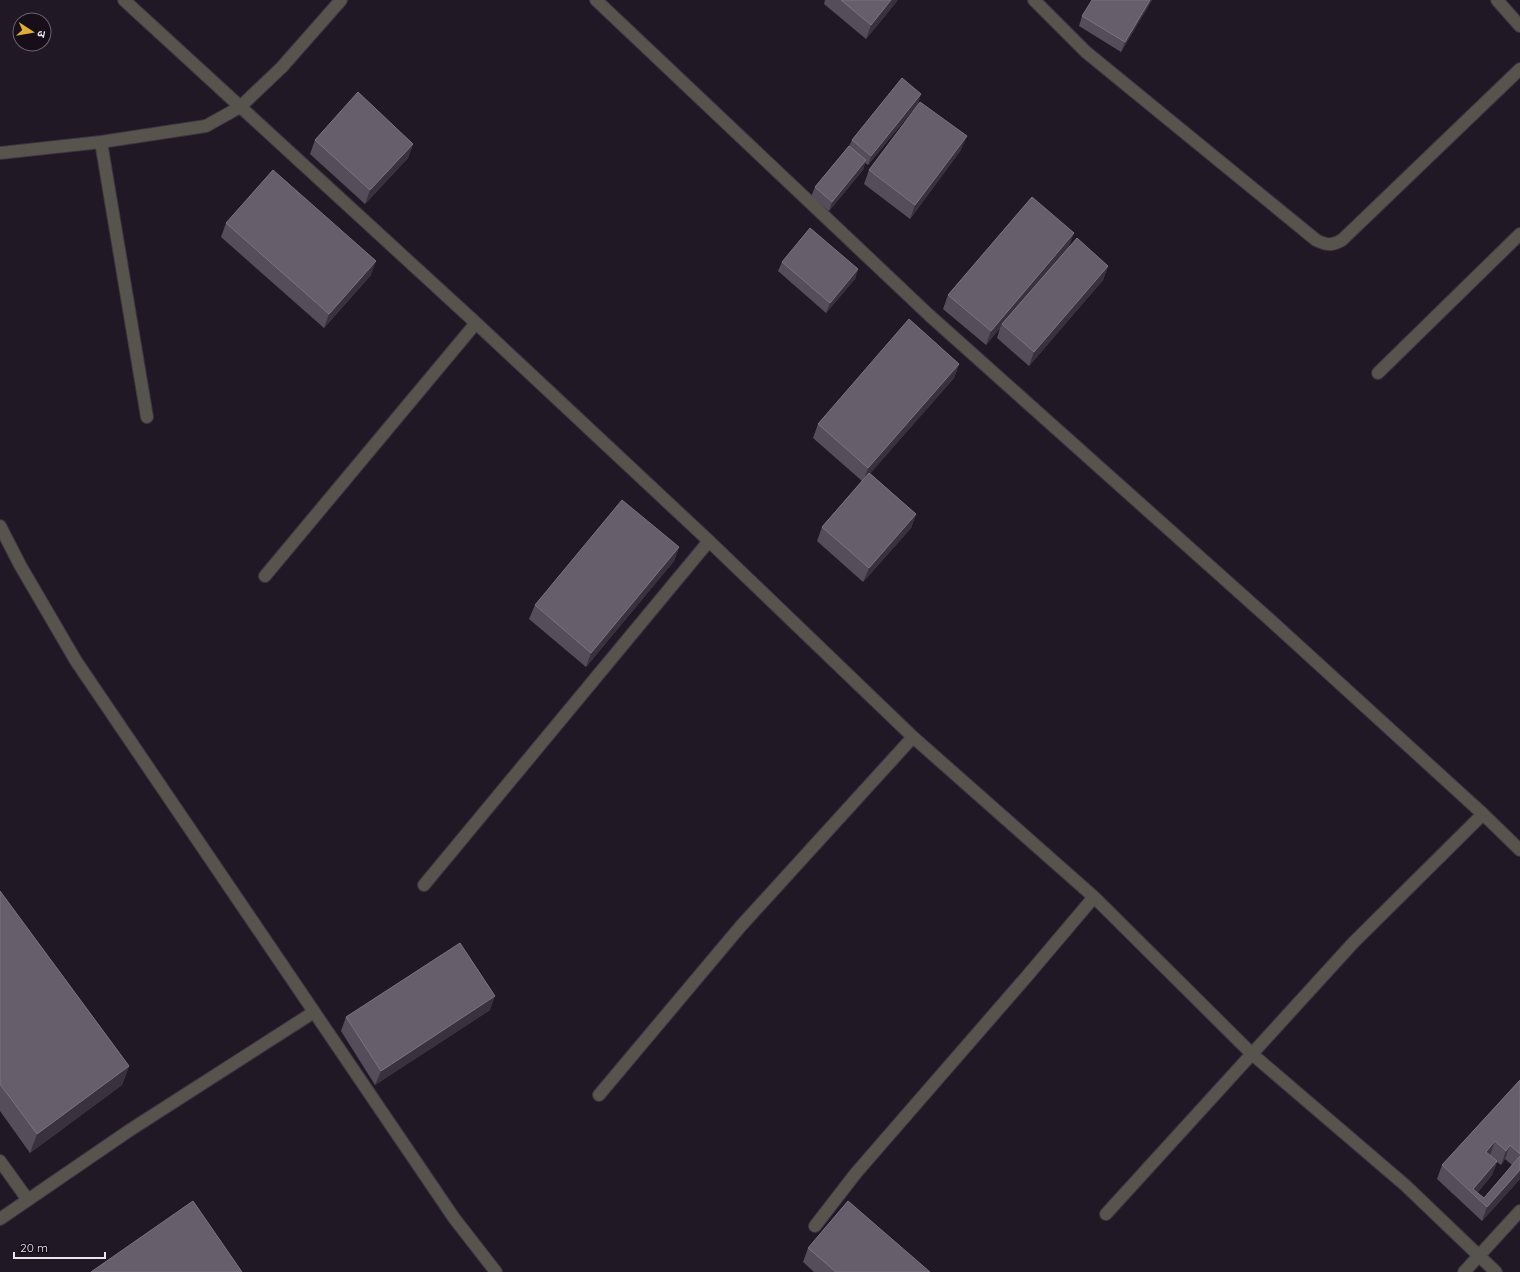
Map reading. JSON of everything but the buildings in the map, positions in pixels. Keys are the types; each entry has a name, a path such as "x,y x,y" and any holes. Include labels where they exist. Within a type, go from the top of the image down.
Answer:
{"street":[{"path":"124,0 476,323 709,541 913,737 1094,897 1252,1054 1405,1185 1496,1272"},
{"path":"0,153 101,142 206,126 240,108 282,67 341,0"},
{"path":"596,0 929,315 1268,618 1483,814 1520,850"},
{"path":"1034,0 1086,52 1316,240 1325,244 1334,244 1342,240 1520,69"},
{"path":"1497,0 1520,26"},
{"path":"101,142 148,417"},
{"path":"1378,373 1520,234"},
{"path":"265,576 476,323"},
{"path":"0,526 20,565 76,661 454,1218 496,1272"},
{"path":"424,885 709,541"},
{"path":"599,1095 740,927 913,737"},
{"path":"1106,1214 1353,943 1483,814"},
{"path":"815,1226 856,1173 1094,897"},
{"path":"0,1219 130,1130 314,1012"},
{"path":"0,1162 28,1200"},
{"path":"1464,1272 1520,1211"}]}
